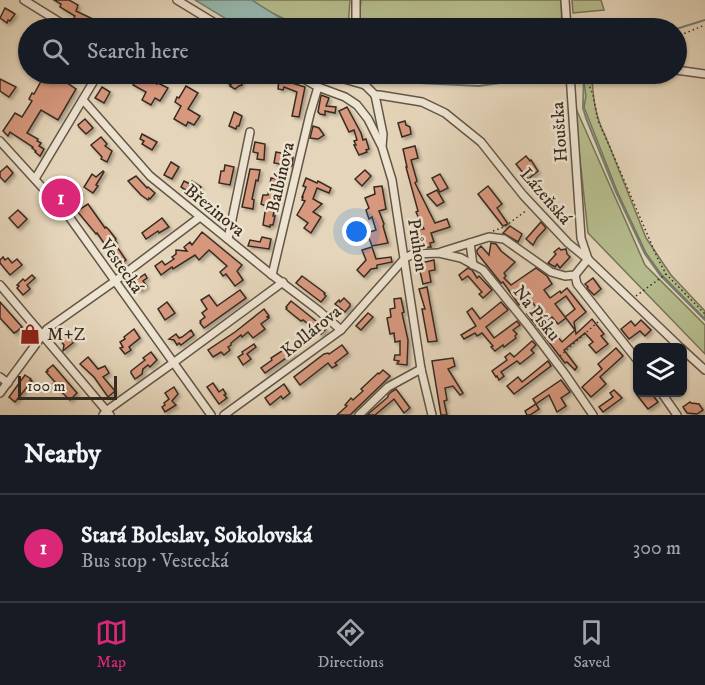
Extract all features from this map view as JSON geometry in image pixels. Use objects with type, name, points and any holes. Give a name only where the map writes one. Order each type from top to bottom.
[{"type":"street","points":[[24,0],[53,18]]},
{"type":"street","points":[[177,0],[207,18]]},
{"type":"street","points":[[356,0],[356,18]]},
{"type":"street","points":[[565,0],[566,18]]},
{"type":"street","points":[[687,72],[705,74]]},
{"type":"street","points":[[35,179],[92,84]]},
{"type":"street","points":[[313,84],[345,97],[357,105],[368,119],[382,147]]},
{"type":"street","points":[[362,84],[375,95]]},
{"type":"street","name":"Houštka","points":[[571,84],[581,238],[588,259]]},
{"type":"street","name":"Balbínova","points":[[272,274],[318,87]]},
{"type":"street","name":"Lázeňská","points":[[375,95],[422,102],[445,113],[481,142],[523,195],[567,243],[588,259],[677,343]]},
{"type":"street","name":"Průhon","points":[[375,95],[383,134],[382,147],[392,180],[422,369],[432,415]]},
{"type":"street","name":"Březinova","points":[[82,100],[150,176],[341,330]]},
{"type":"street","points":[[228,239],[250,132]]},
{"type":"street","name":"Vestecká","points":[[0,141],[3,150],[35,179],[70,218],[212,415]]},
{"type":"street","points":[[0,393],[47,329],[200,217]]},
{"type":"street","name":"Na Písku","points":[[439,253],[489,237],[504,240],[552,272],[565,276],[575,275]]},
{"type":"street","points":[[470,243],[473,265]]},
{"type":"street","name":"Na Písku","points":[[405,258],[413,254],[439,253],[461,258],[483,270],[555,360],[593,415]]},
{"type":"street","name":"Kollárova","points":[[224,415],[341,330],[405,258]]},
{"type":"street","points":[[588,259],[575,275],[577,284],[633,356]]},
{"type":"street","points":[[0,285],[106,414],[283,282]]},
{"type":"street","name":"Lázeňská","points":[[687,353],[705,370]]},
{"type":"street","points":[[359,415],[388,387],[422,369]]},
{"type":"street","points":[[0,377],[8,382]]},
{"type":"street","points":[[664,397],[677,415]]},
{"type":"path","points":[[687,32],[705,25]]},
{"type":"path","points":[[588,84],[598,121],[666,274],[705,314]]},
{"type":"path","points":[[489,237],[491,232],[504,227],[533,206]]},
{"type":"path","points":[[631,300],[666,274]]},
{"type":"path","points":[[555,360],[604,318]]},
{"type":"green space","points":[[250,0],[350,0],[349,18],[282,18]]},
{"type":"green space","points":[[361,0],[561,0],[562,18],[359,18]]},
{"type":"green space","points":[[572,0],[601,0],[604,10],[573,13]]},
{"type":"green space","points":[[584,84],[593,84],[599,121],[646,238],[671,275],[705,311],[705,319],[661,274],[646,253],[617,191],[584,107],[586,96]]},
{"type":"green space","points":[[574,104],[645,265],[705,325],[705,354],[588,233]]},
{"type":"water","points":[[195,0],[252,0],[280,18],[225,18]]},
{"type":"building","points":[[54,0],[69,0],[78,5],[76,11],[91,18],[74,18],[75,16],[60,7],[61,4]]},
{"type":"building","points":[[5,8],[15,14],[7,23],[0,18]]},
{"type":"building","points":[[0,79],[16,87],[9,97],[0,91]]},
{"type":"building","points":[[40,84],[68,84],[76,89],[58,120],[41,110],[27,133],[41,143],[39,146],[44,149],[40,156],[33,147],[10,132],[8,136],[3,131],[15,113],[22,117],[32,101],[29,99],[32,93],[34,94]]},
{"type":"building","points":[[160,84],[168,88],[160,101],[155,98],[151,105],[142,100],[146,92],[133,85]]},
{"type":"building","points":[[229,84],[242,85],[235,89]]},
{"type":"building","points":[[278,84],[295,84],[305,87],[299,117],[292,116],[297,92],[284,87],[283,90],[278,89]]},
{"type":"building","points":[[186,86],[198,93],[188,109],[200,116],[194,125],[188,122],[186,126],[174,119],[181,106],[175,102]]},
{"type":"building","points":[[102,87],[110,92],[104,103],[95,98]]},
{"type":"building","points":[[321,95],[329,98],[326,106],[336,107],[335,113],[325,111],[325,115],[318,112]]},
{"type":"building","points":[[347,107],[363,140],[366,139],[369,149],[359,155],[354,145],[356,145],[354,141],[357,140],[354,130],[349,132],[339,111]]},
{"type":"building","points":[[234,112],[242,116],[236,129],[229,126]]},
{"type":"building","points":[[85,119],[93,128],[86,134],[78,125]]},
{"type":"building","points":[[405,121],[410,127],[411,134],[402,137],[398,123]]},
{"type":"building","points":[[313,126],[319,128],[324,135],[318,139],[310,138]]},
{"type":"building","points":[[142,134],[157,142],[152,150],[142,144],[144,141],[140,139]]},
{"type":"building","points":[[101,137],[107,144],[105,146],[112,151],[107,162],[101,159],[102,157],[91,145]]},
{"type":"building","points":[[255,142],[265,144],[264,160],[257,159],[258,153],[253,152]]},
{"type":"building","points":[[415,146],[418,158],[411,160],[417,181],[415,183],[435,223],[447,219],[450,227],[431,233],[434,242],[430,243],[431,247],[412,247],[409,231],[424,229],[416,212],[418,211],[403,149]]},
{"type":"building","points":[[276,152],[286,154],[285,157],[293,157],[292,166],[274,163]]},
{"type":"building","points":[[526,156],[538,171],[528,179],[516,164]]},
{"type":"building","points":[[171,162],[179,167],[172,179],[164,175]]},
{"type":"building","points":[[225,165],[234,167],[230,185],[219,183],[221,171],[224,171]]},
{"type":"building","points":[[7,166],[13,173],[5,182],[0,177],[0,172]]},
{"type":"building","points":[[250,169],[260,170],[252,199],[254,200],[253,209],[242,207]]},
{"type":"building","points":[[365,170],[371,176],[362,186],[355,179]]},
{"type":"building","points":[[103,171],[93,193],[84,187],[92,174],[96,177]]},
{"type":"building","points":[[440,174],[448,188],[440,192],[432,178]]},
{"type":"building","points":[[136,176],[155,193],[150,199],[141,195],[128,181]]},
{"type":"building","points":[[271,178],[277,179],[276,183],[280,183],[273,225],[270,227],[263,225],[266,206],[261,204],[263,195],[268,195]]},
{"type":"building","points":[[306,178],[331,188],[329,193],[317,188],[313,199],[322,204],[313,212],[321,217],[311,233],[304,228],[308,223],[297,215],[305,201],[302,197],[306,187],[303,186]]},
{"type":"building","points":[[184,181],[190,184],[192,181],[201,187],[195,196],[181,187]]},
{"type":"building","points":[[73,184],[81,193],[70,203],[64,193]]},
{"type":"building","points":[[382,186],[386,209],[379,211],[388,243],[372,246],[367,233],[376,230],[372,217],[369,219],[366,210],[369,208],[365,198],[375,194],[374,187]]},
{"type":"building","points":[[488,186],[502,204],[497,208],[508,224],[503,226],[478,194]]},
{"type":"building","points":[[437,190],[444,202],[437,206],[427,195]]},
{"type":"building","points":[[88,204],[116,239],[115,244],[126,260],[119,265],[97,233],[77,211]]},
{"type":"building","points":[[18,210],[27,219],[18,228],[9,218]]},
{"type":"building","points":[[162,218],[169,227],[146,239],[142,233]]},
{"type":"building","points":[[541,222],[546,228],[533,245],[526,239]]},
{"type":"building","points":[[510,226],[522,234],[518,242],[503,233]]},
{"type":"building","points":[[202,232],[242,265],[237,271],[243,280],[235,286],[226,274],[223,276],[220,272],[227,266],[209,250],[199,260],[195,255],[161,275],[155,266],[162,261],[165,265],[174,259],[172,257],[176,254],[176,250],[187,251],[184,247],[190,242],[192,245]]},
{"type":"building","points":[[262,237],[271,239],[269,249],[248,246],[250,240],[260,242]]},
{"type":"building","points":[[491,243],[496,244],[515,262],[504,273],[506,276],[504,278],[511,285],[536,268],[547,276],[552,284],[544,290],[550,298],[567,288],[586,312],[574,322],[576,334],[592,319],[604,334],[601,336],[608,344],[596,353],[589,345],[593,342],[585,333],[564,350],[577,367],[575,370],[567,362],[565,363],[527,314],[536,307],[529,298],[519,305],[503,282],[501,283],[477,253],[477,250],[481,246],[489,255]],"holes":[[[566,296],[575,309],[565,317],[555,304]],[[552,317],[558,324],[566,318],[575,330],[562,342],[543,324]]]},
{"type":"building","points":[[372,247],[376,259],[391,257],[392,262],[377,265],[377,268],[371,269],[364,277],[357,270],[366,260],[362,250]]},
{"type":"building","points":[[559,248],[566,249],[570,257],[560,268],[557,264],[555,267],[548,263]]},
{"type":"building","points":[[3,257],[5,260],[8,258],[12,263],[17,259],[22,265],[10,275],[0,263]]},
{"type":"building","points":[[434,260],[435,270],[429,271],[431,282],[423,284],[419,267],[421,263]]},
{"type":"building","points":[[468,268],[492,290],[483,298],[479,294],[482,292],[468,276],[462,280],[459,275]]},
{"type":"building","points":[[145,274],[147,278],[143,281],[147,286],[140,291],[137,290],[132,283]]},
{"type":"building","points":[[32,275],[35,278],[27,285],[30,289],[23,295],[17,285]]},
{"type":"building","points":[[302,276],[325,293],[326,296],[321,302],[296,283]]},
{"type":"building","points":[[593,278],[601,289],[594,295],[585,284]]},
{"type":"building","points":[[427,287],[437,341],[428,342],[422,309],[425,309],[419,289]]},
{"type":"building","points":[[240,290],[246,298],[204,328],[200,321],[205,317],[202,313],[207,309],[201,300],[209,295],[217,306]]},
{"type":"building","points":[[344,298],[350,304],[345,312],[335,304]]},
{"type":"building","points":[[401,298],[408,340],[407,365],[397,364],[399,361],[394,360],[395,355],[400,355],[400,341],[395,342],[394,333],[390,334],[387,318],[391,317],[390,309],[395,308],[394,299]]},
{"type":"building","points":[[291,301],[326,329],[321,334],[286,309]]},
{"type":"building","points":[[0,302],[22,327],[14,333],[0,318]]},
{"type":"building","points":[[167,302],[175,313],[165,320],[158,309]]},
{"type":"building","points":[[501,302],[508,310],[486,327],[494,338],[517,321],[520,325],[513,330],[517,334],[516,338],[495,351],[482,333],[477,336],[475,333],[464,339],[461,335],[476,326],[467,312],[472,308],[480,319]]},
{"type":"building","points":[[264,309],[269,316],[261,324],[265,329],[253,338],[248,332],[242,337],[241,335],[231,343],[228,347],[230,350],[224,355],[221,352],[213,357],[208,350]]},
{"type":"building","points":[[368,313],[373,317],[361,330],[356,326]]},
{"type":"building","points":[[641,320],[651,330],[645,336],[640,331],[629,339],[621,329],[631,321],[635,326]]},
{"type":"building","points":[[134,329],[140,338],[129,347],[131,350],[125,354],[120,348],[123,347],[120,342]]},
{"type":"building","points":[[191,330],[194,335],[181,345],[169,339],[176,334],[179,338],[182,337]]},
{"type":"building","points":[[67,334],[74,342],[63,351],[64,345],[57,336],[64,337]]},
{"type":"building","points":[[532,341],[536,345],[531,350],[534,353],[520,364],[517,361],[501,372],[504,376],[499,380],[492,371],[507,360],[505,357],[510,353],[514,357]]},
{"type":"building","points":[[254,344],[256,347],[247,354],[251,359],[243,365],[238,357]]},
{"type":"building","points":[[342,345],[348,353],[335,363],[337,365],[332,368],[328,363],[300,385],[294,377],[324,354],[329,354]]},
{"type":"building","points":[[288,347],[293,353],[265,373],[261,368]]},
{"type":"building","points":[[616,348],[623,356],[600,377],[606,384],[591,397],[582,387],[602,369],[598,364]]},
{"type":"building","points":[[151,352],[157,360],[150,367],[148,365],[143,369],[142,374],[135,379],[131,371]]},
{"type":"building","points":[[88,357],[98,369],[105,366],[109,373],[103,377],[115,391],[108,397],[94,377],[80,364]]},
{"type":"building","points":[[453,358],[455,366],[448,369],[463,393],[460,395],[453,386],[445,388],[447,400],[444,401],[447,415],[441,415],[432,361]]},
{"type":"building","points":[[548,361],[551,366],[514,394],[507,386],[518,377],[522,382]]},
{"type":"building","points":[[53,365],[77,393],[70,400],[53,384],[55,382],[46,372]]},
{"type":"building","points":[[383,370],[390,376],[381,385],[350,415],[337,415],[347,406],[345,405],[351,398],[353,400],[363,391],[361,389]]},
{"type":"building","points":[[25,375],[32,381],[15,402],[9,397]]},
{"type":"building","points":[[561,380],[570,392],[561,398],[566,406],[557,412],[549,395],[536,404],[533,399]]},
{"type":"building","points":[[213,383],[219,392],[223,389],[226,394],[224,395],[227,398],[219,404],[207,387]]},
{"type":"building","points":[[284,384],[290,393],[283,399],[281,396],[270,405],[265,398]]},
{"type":"building","points":[[174,387],[178,394],[172,401],[176,405],[165,412],[162,407],[169,399],[165,393]]},
{"type":"building","points":[[396,389],[410,408],[404,413],[394,399],[375,415],[367,415],[391,392]]},
{"type":"building","points":[[614,390],[622,398],[603,412],[599,407],[613,397],[610,393]]},
{"type":"building","points":[[639,397],[654,397],[658,402],[648,409]]},
{"type":"building","points":[[690,402],[699,404],[703,410],[697,414],[687,413],[683,407]]},
{"type":"building","points":[[536,404],[539,409],[527,415],[525,411]]},
{"type":"waterway","points":[[687,26],[705,20]]},
{"type":"waterway","points":[[439,84],[479,86],[493,84]]},
{"type":"waterway","points":[[584,84],[583,108],[586,118],[616,192],[645,254],[660,275],[705,320]]},
{"type":"place","name":"Stará Boleslav, Sokolovská","points":[[61,198]]},
{"type":"place","name":"M+Z","points":[[30,334]]}]
